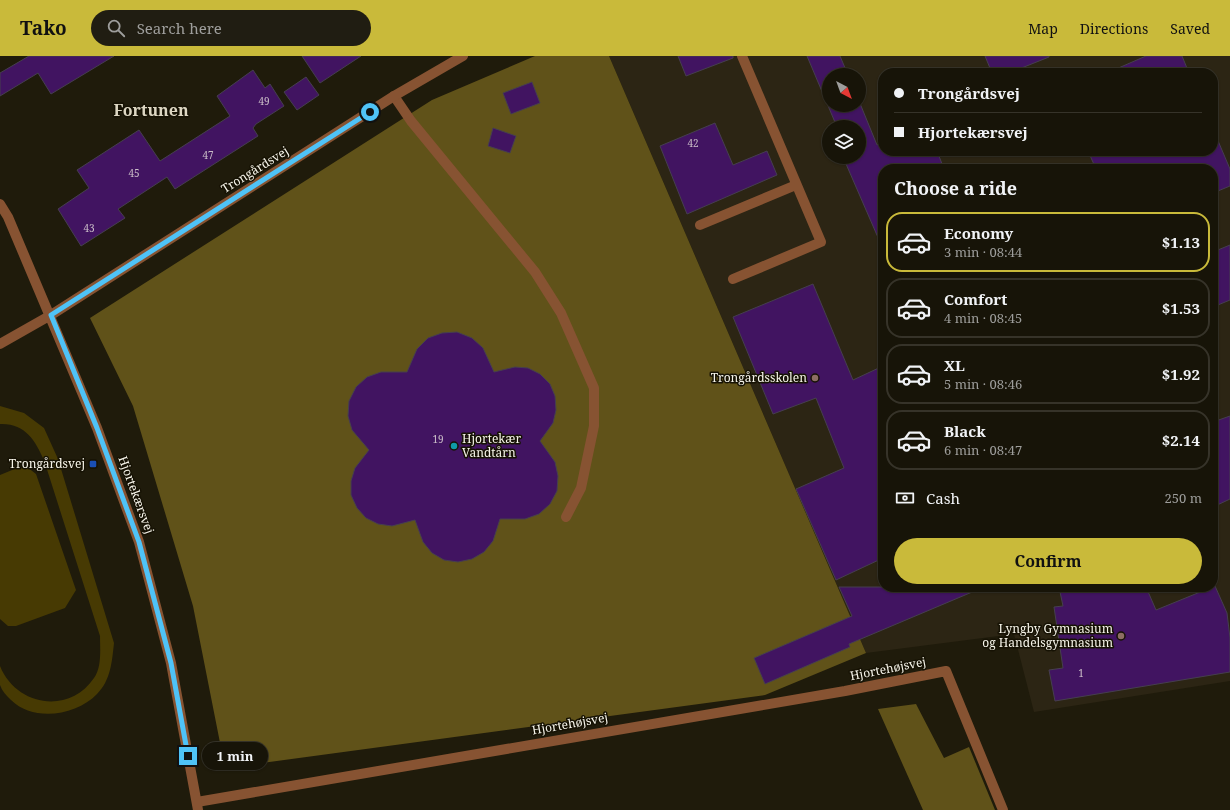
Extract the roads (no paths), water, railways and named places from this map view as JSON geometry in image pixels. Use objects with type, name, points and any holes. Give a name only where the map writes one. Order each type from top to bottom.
[{"type":"street","name":"Trongårdsvej","points":[[0,344],[51,315],[394,96],[463,56]]},
{"type":"street","points":[[733,280],[821,242],[742,56]]},
{"type":"street","points":[[394,96],[411,121],[535,272],[561,314],[594,388],[594,426],[582,488],[566,517]]},
{"type":"street","points":[[700,225],[796,184]]},
{"type":"street","name":"Hjortekærsvej","points":[[0,204],[8,217],[51,315],[97,428],[139,542],[171,663],[198,806]]},
{"type":"street","name":"Hjortehøjsvej","points":[[198,806],[838,692],[946,671],[1003,810]]},
{"type":"place","name":"Trongårdsskolen","points":[[815,378]]},
{"type":"place","name":"Hjortekær Vandtårn","points":[[454,446]]},
{"type":"place","name":"Trongårdsvej","points":[[93,464]]},
{"type":"place","name":"Lyngby Gymnasium og Handelsgymnasium","points":[[1121,636]]},
{"type":"district","name":"Fortunen","points":[[151,110]]}]
